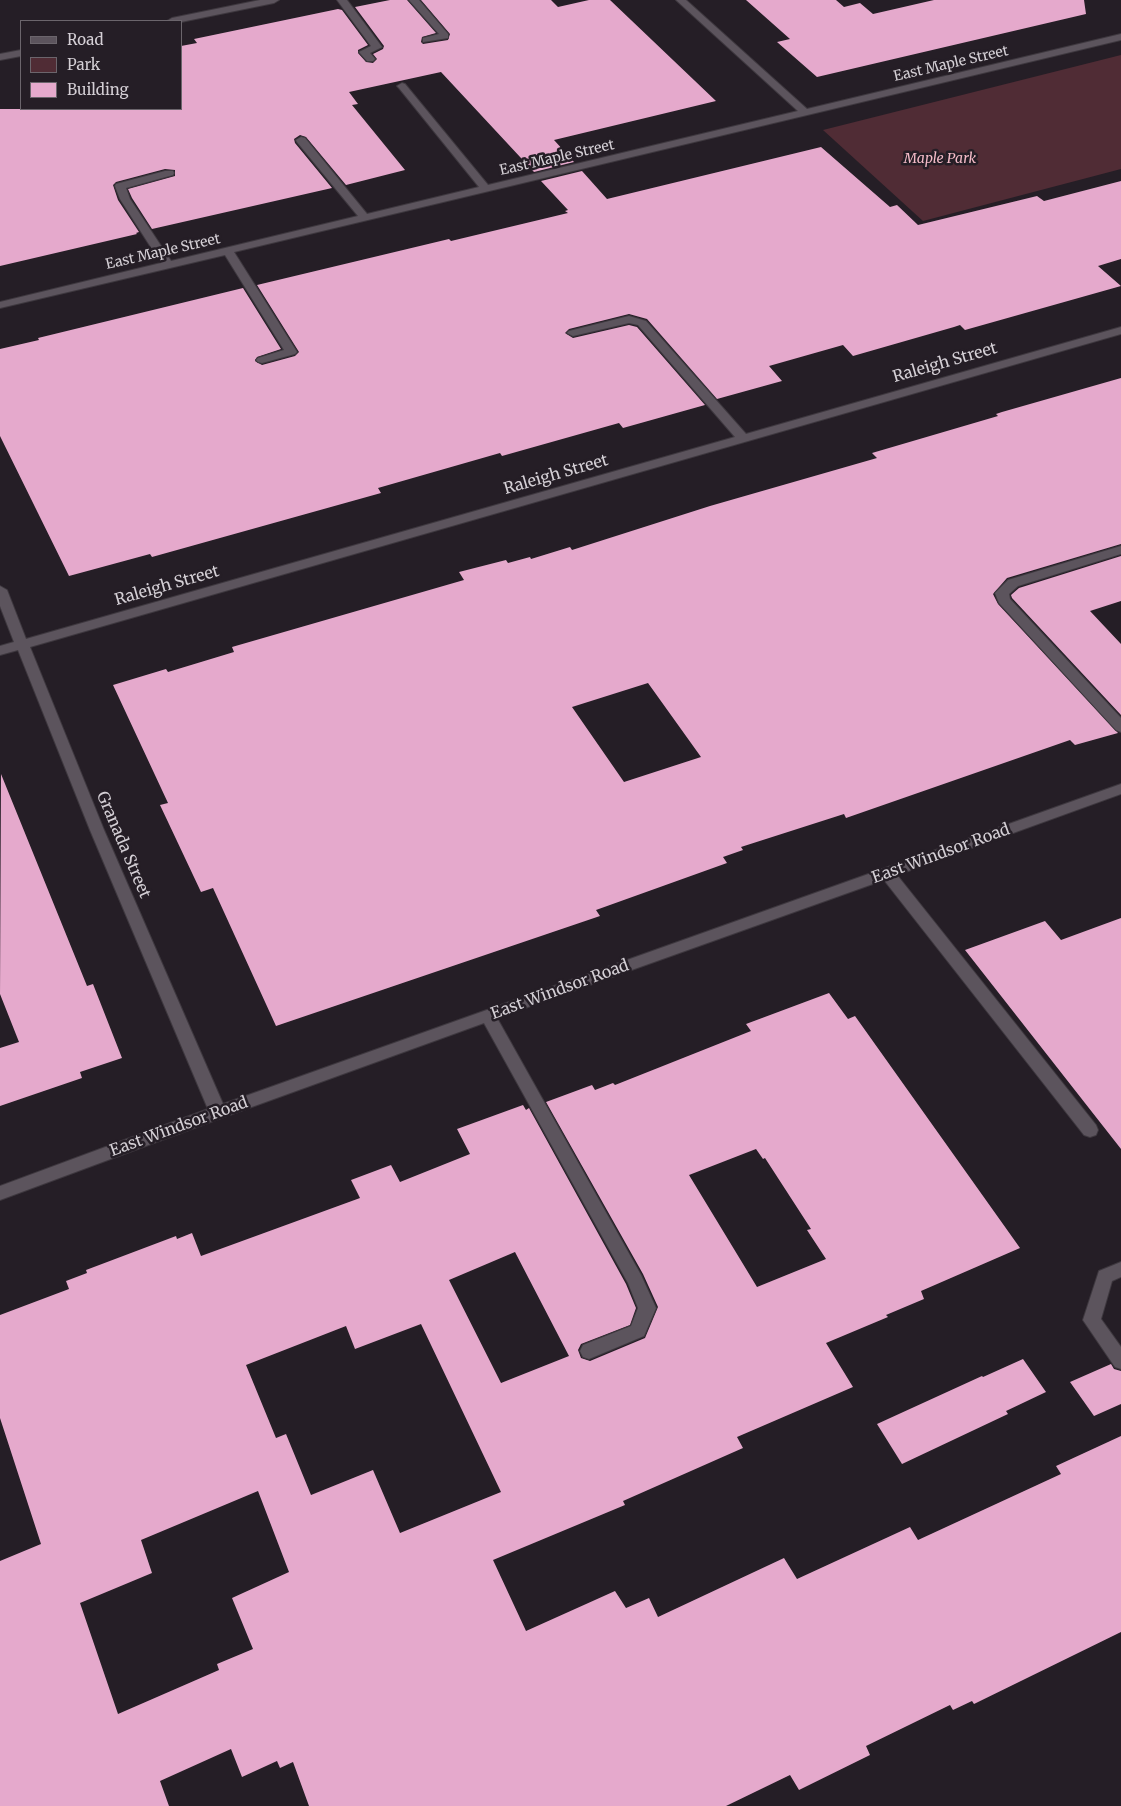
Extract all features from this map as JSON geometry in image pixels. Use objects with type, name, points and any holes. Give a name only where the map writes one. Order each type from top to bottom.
[{"type":"street","points":[[177,20],[274,0]]},
{"type":"street","points":[[342,0],[377,47],[364,52],[370,59]]},
{"type":"street","points":[[414,0],[444,36],[426,40]]},
{"type":"street","points":[[681,0],[806,112]]},
{"type":"street","name":"East Maple Street","points":[[0,305],[1121,37]]},
{"type":"street","points":[[0,57],[20,53]]},
{"type":"street","points":[[402,86],[486,189]]},
{"type":"street","points":[[301,140],[365,218]]},
{"type":"street","points":[[168,173],[120,186],[125,199],[168,265]]},
{"type":"street","points":[[228,251],[291,352],[262,360]]},
{"type":"street","points":[[573,333],[629,319],[642,323],[743,438]]},
{"type":"street","name":"Raleigh Street","points":[[0,651],[1121,330]]},
{"type":"street","points":[[1121,550],[1013,583],[1002,593],[1004,600],[1121,727]]},
{"type":"street","name":"Granada Street","points":[[0,590],[97,830],[218,1112]]},
{"type":"street","name":"East Windsor Road","points":[[0,1192],[218,1112],[1121,790]]},
{"type":"street","points":[[887,873],[1090,1130]]},
{"type":"street","points":[[488,1016],[635,1280],[647,1308],[638,1331],[589,1352]]},
{"type":"street","points":[[1121,1269],[1105,1276],[1092,1320],[1121,1361]]},
{"type":"green space","name":"Maple Park","points":[[1121,55],[1121,169],[923,221],[823,130]]},
{"type":"building","points":[[390,0],[407,0],[436,33],[422,37],[421,42],[423,44],[448,40],[450,34],[421,0],[551,0],[558,7],[589,0],[610,0],[716,101],[554,140],[574,162],[534,172],[441,72],[349,92],[358,104],[352,105],[405,170],[346,185],[306,137],[300,135],[294,139],[295,143],[332,188],[152,229],[128,189],[175,176],[175,170],[165,169],[116,182],[113,185],[118,200],[139,232],[137,234],[0,266],[0,109],[182,110],[182,46],[197,43],[194,39],[338,9],[342,10],[368,45],[358,50],[358,53],[366,62],[373,63],[377,59],[373,54],[383,49],[384,46],[355,7]]},
{"type":"building","points":[[746,0],[836,0],[844,7],[860,3],[873,14],[934,0],[1084,0],[1086,14],[817,77],[777,42],[790,39]]},
{"type":"building","points":[[821,147],[890,207],[897,205],[918,225],[1037,196],[1044,201],[1121,181],[1121,259],[1098,266],[1121,286],[965,330],[960,325],[853,356],[843,345],[769,366],[782,381],[717,399],[647,319],[629,314],[569,329],[565,333],[573,338],[629,325],[637,327],[705,405],[623,428],[619,423],[502,456],[500,453],[378,488],[381,493],[152,557],[150,554],[69,576],[0,436],[0,349],[243,288],[281,349],[257,357],[255,361],[262,365],[295,356],[299,352],[257,285],[449,239],[451,241],[568,213],[565,211],[568,210],[541,181],[582,171],[607,199]]},
{"type":"building","points":[[1121,378],[1121,544],[1007,578],[993,594],[998,604],[1118,733],[1075,745],[1070,740],[846,818],[844,814],[741,847],[743,850],[723,857],[727,863],[596,910],[600,916],[276,1026],[213,888],[201,892],[160,805],[168,803],[113,685],[166,669],[168,672],[234,652],[232,647],[464,580],[459,572],[506,560],[508,563],[530,557],[531,559],[570,547],[572,550],[710,506],[877,458],[872,453],[998,416],[996,414]],"holes":[[[648,683],[701,757],[624,782],[572,707]]]},
{"type":"building","points":[[1121,556],[1121,601],[1090,611],[1121,644],[1121,715],[1011,595],[1019,588]]},
{"type":"building","points":[[1,774],[87,986],[93,984],[122,1058],[80,1072],[82,1078],[0,1106],[0,1048],[19,1042],[0,994]]},
{"type":"building","points":[[1121,918],[1121,1149],[965,950],[1045,921],[1061,940]]},
{"type":"building","points":[[829,993],[848,1019],[855,1016],[1020,1248],[921,1291],[924,1299],[886,1315],[888,1317],[826,1343],[853,1387],[737,1437],[743,1448],[623,1501],[625,1505],[493,1560],[526,1631],[615,1591],[626,1608],[649,1598],[658,1617],[784,1558],[797,1579],[910,1527],[918,1540],[1061,1474],[1056,1466],[1121,1436],[1121,1632],[974,1704],[972,1701],[953,1710],[950,1705],[866,1746],[870,1755],[799,1790],[790,1775],[726,1806],[309,1806],[293,1762],[280,1768],[277,1761],[242,1777],[231,1749],[160,1781],[169,1806],[0,1806],[0,1561],[41,1544],[0,1418],[0,1315],[69,1289],[66,1281],[87,1273],[86,1270],[176,1236],[177,1239],[192,1233],[201,1256],[360,1198],[351,1180],[391,1165],[400,1182],[470,1154],[457,1129],[523,1105],[526,1110],[529,1108],[626,1284],[636,1308],[630,1325],[581,1344],[578,1350],[581,1358],[590,1361],[645,1338],[658,1307],[643,1274],[546,1102],[592,1085],[595,1090],[613,1083],[615,1085],[751,1031],[746,1024]],"holes":[[[756,1149],[763,1159],[765,1158],[811,1229],[807,1230],[826,1259],[757,1287],[689,1175]],[[515,1252],[569,1356],[501,1383],[449,1280]],[[421,1324],[501,1492],[400,1533],[373,1470],[311,1495],[286,1434],[276,1438],[246,1365],[346,1326],[355,1349]],[[258,1491],[289,1572],[232,1598],[253,1649],[217,1664],[219,1670],[118,1714],[80,1603],[152,1573],[141,1540]]]},
{"type":"building","points":[[1023,1359],[1046,1392],[1006,1411],[1008,1414],[902,1464],[877,1424]]},
{"type":"building","points":[[1111,1364],[1114,1369],[1121,1371],[1121,1404],[1094,1416],[1070,1382]]}]
